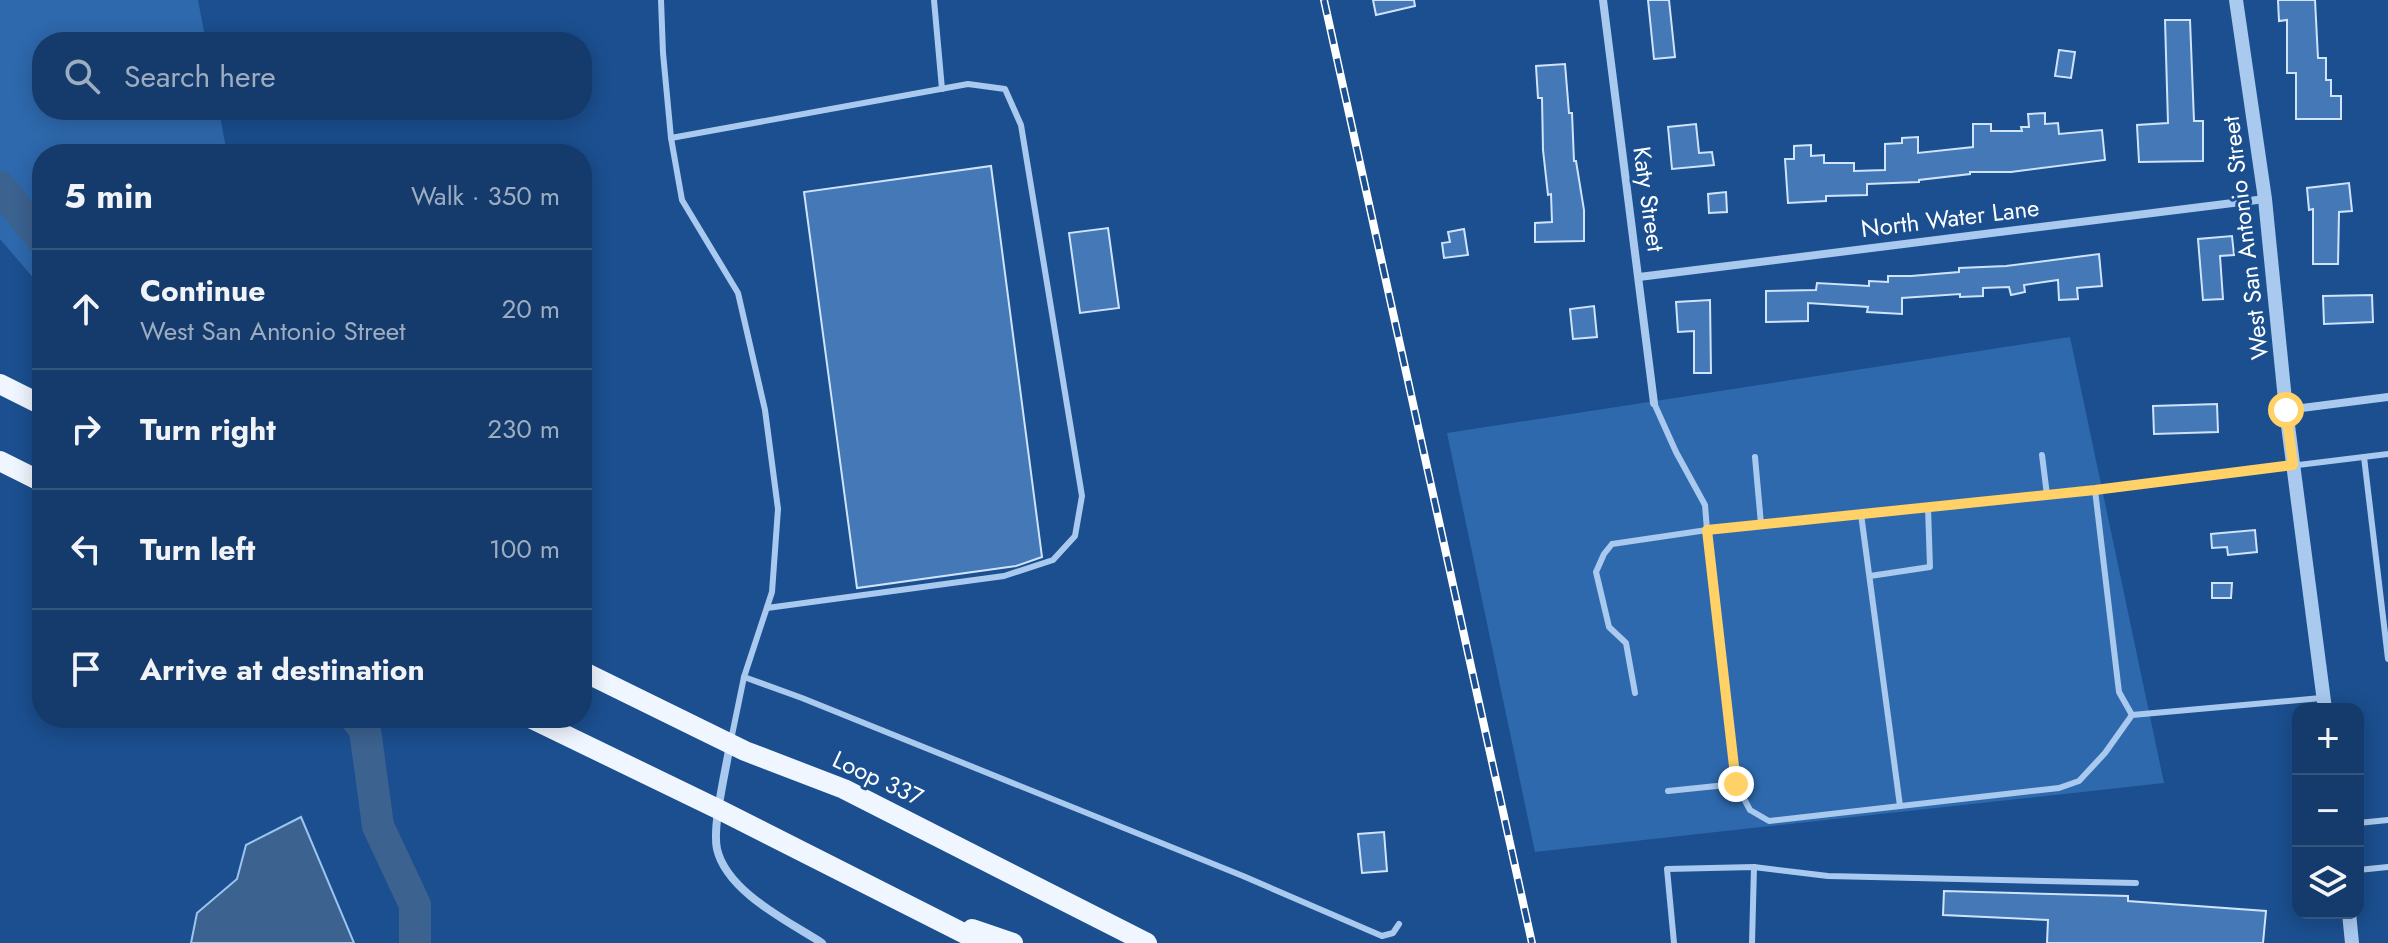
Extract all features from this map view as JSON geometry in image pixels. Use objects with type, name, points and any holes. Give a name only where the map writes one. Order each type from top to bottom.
[{"type":"main road","points":[[5,387],[32,400]]},
{"type":"main road","points":[[0,461],[32,477]]},
{"type":"main road","name":"Loop 337","points":[[592,676],[730,744],[844,789],[1147,943]]},
{"type":"main road","points":[[551,728],[983,943]]},
{"type":"main road","points":[[955,844],[1032,897],[1118,943]]},
{"type":"main road","points":[[919,910],[1013,943]]},
{"type":"street","name":"Katy Street","points":[[1603,0],[1654,403]]},
{"type":"street","name":"West San Antonio Street","points":[[2236,0],[2265,199],[2286,410],[2324,703]]},
{"type":"street","name":"North Water Lane","points":[[1639,277],[2265,199]]},
{"type":"street","points":[[2286,410],[2388,397]]},
{"type":"street","points":[[730,744],[717,849],[730,877],[758,902],[822,943]]},
{"type":"street","points":[[2350,919],[2352,943]]},
{"type":"lane","points":[[661,0],[671,138],[682,200],[738,293],[765,410],[778,509],[772,592],[744,677],[730,744]]},
{"type":"lane","points":[[934,0],[942,89]]},
{"type":"lane","points":[[671,138],[968,84],[1005,89],[1021,125],[1082,496],[1075,536],[1053,560],[1004,576],[767,608]]},
{"type":"lane","points":[[1654,403],[1705,505],[1736,784],[1750,810],[1769,821],[2059,788],[2079,781],[2105,753],[2132,715]]},
{"type":"lane","points":[[1635,693],[1626,643],[1609,627],[1596,572],[1612,544],[1707,530],[2095,490],[2388,454]]},
{"type":"lane","points":[[2042,455],[2047,495]]},
{"type":"lane","points":[[1755,457],[1761,524]]},
{"type":"lane","points":[[2364,457],[2388,659]]},
{"type":"lane","points":[[2095,490],[2119,692],[2132,715]]},
{"type":"lane","points":[[1870,576],[1930,567],[1928,507]]},
{"type":"lane","points":[[1861,514],[1900,806]]},
{"type":"lane","points":[[744,677],[817,703],[1199,858],[1382,936],[1393,933],[1399,924]]},
{"type":"lane","points":[[2132,715],[2292,705]]},
{"type":"lane","points":[[1668,791],[1736,784]]},
{"type":"lane","points":[[2364,822],[2388,820]]},
{"type":"lane","points":[[1752,943],[1754,867]]},
{"type":"lane","points":[[1674,943],[1667,869],[1754,867],[1828,876],[2136,883]]},
{"type":"lane","points":[[2364,869],[2388,867]]},
{"type":"shaded area","points":[[0,0],[198,0],[204,32],[32,32],[32,120],[221,120],[225,144],[32,144],[32,276],[0,239]]},
{"type":"shaded area","points":[[2070,337],[2164,783],[1535,852],[1447,433]]},
{"type":"shaded area","points":[[301,817],[354,943],[191,943],[197,913],[237,879],[246,845]]},
{"type":"building","points":[[1373,0],[1414,0],[1415,6],[1376,15]]},
{"type":"building","points":[[1648,0],[1669,0],[1675,57],[1654,59]]},
{"type":"building","points":[[2278,0],[2315,0],[2318,58],[2326,58],[2326,80],[2331,80],[2331,96],[2341,96],[2341,119],[2296,119],[2296,73],[2287,73],[2287,20],[2279,21]]},
{"type":"building","points":[[2165,20],[2190,20],[2194,121],[2203,121],[2203,161],[2139,162],[2137,125],[2168,123]]},
{"type":"building","points":[[2059,50],[2075,52],[2071,78],[2055,76]]},
{"type":"building","points":[[1565,64],[1569,113],[1572,113],[1574,161],[1584,210],[1584,241],[1535,242],[1535,223],[1552,222],[1551,194],[1548,195],[1543,150],[1542,98],[1538,98],[1536,66]]},
{"type":"building","points":[[2045,113],[2045,124],[2058,123],[2059,134],[2102,130],[2105,160],[2011,172],[1970,172],[1919,182],[1867,184],[1867,195],[1826,196],[1826,201],[1788,203],[1785,159],[1794,159],[1794,146],[1811,145],[1811,156],[1824,155],[1824,163],[1854,163],[1854,171],[1885,170],[1885,144],[1902,143],[1902,138],[1918,137],[1918,153],[1973,147],[1973,124],[1991,124],[1991,131],[2022,131],[2021,127],[2029,127],[2028,114]]},
{"type":"building","points":[[1696,124],[1699,153],[1712,152],[1714,165],[1672,169],[1668,127]]},
{"type":"building","points":[[991,166],[1042,557],[1016,566],[857,588],[804,192]]},
{"type":"building","points":[[2349,183],[2352,211],[2339,212],[2338,264],[2313,264],[2313,209],[2309,210],[2307,188]]},
{"type":"building","points":[[1726,192],[1727,212],[1709,213],[1708,194]]},
{"type":"building","points":[[1108,228],[1119,308],[1080,313],[1069,233]]},
{"type":"building","points":[[1464,229],[1468,255],[1444,258],[1442,243],[1450,242],[1448,232]]},
{"type":"building","points":[[2232,236],[2234,255],[2220,256],[2223,299],[2203,300],[2198,239]]},
{"type":"building","points":[[2099,254],[2102,286],[2077,288],[2078,299],[2059,300],[2058,280],[2024,285],[2025,292],[2011,295],[2009,287],[1983,288],[1983,296],[1960,297],[1960,294],[1902,298],[1902,314],[1867,312],[1868,307],[1808,303],[1808,321],[1766,322],[1766,291],[1816,290],[1817,283],[1869,286],[1869,281],[1888,282],[1888,276],[1959,272],[1959,268],[2006,266]]},
{"type":"building","points":[[2372,295],[2373,322],[2324,324],[2323,296]]},
{"type":"building","points":[[1710,300],[1711,373],[1694,373],[1694,331],[1678,332],[1676,302]]},
{"type":"building","points":[[1594,306],[1597,337],[1573,339],[1570,309]]},
{"type":"building","points":[[2217,404],[2218,432],[2154,434],[2153,406]]},
{"type":"building","points":[[2255,530],[2257,552],[2228,555],[2227,547],[2212,548],[2211,534]]},
{"type":"building","points":[[2212,583],[2232,583],[2231,598],[2212,598]]},
{"type":"building","points":[[1384,832],[1387,871],[1362,873],[1358,834]]},
{"type":"building","points":[[1944,891],[2128,896],[2128,901],[2266,911],[2263,943],[2047,943],[2048,920],[1943,915]]},
{"type":"waterway","points":[[0,187],[32,227]]},
{"type":"waterway","points":[[364,728],[378,826],[415,905],[415,943]]},
{"type":"railway","points":[[1324,0],[1532,943]]},
{"type":"route","points":[[1736,784],[1707,530],[2095,490],[2293,465],[2286,410]]}]
